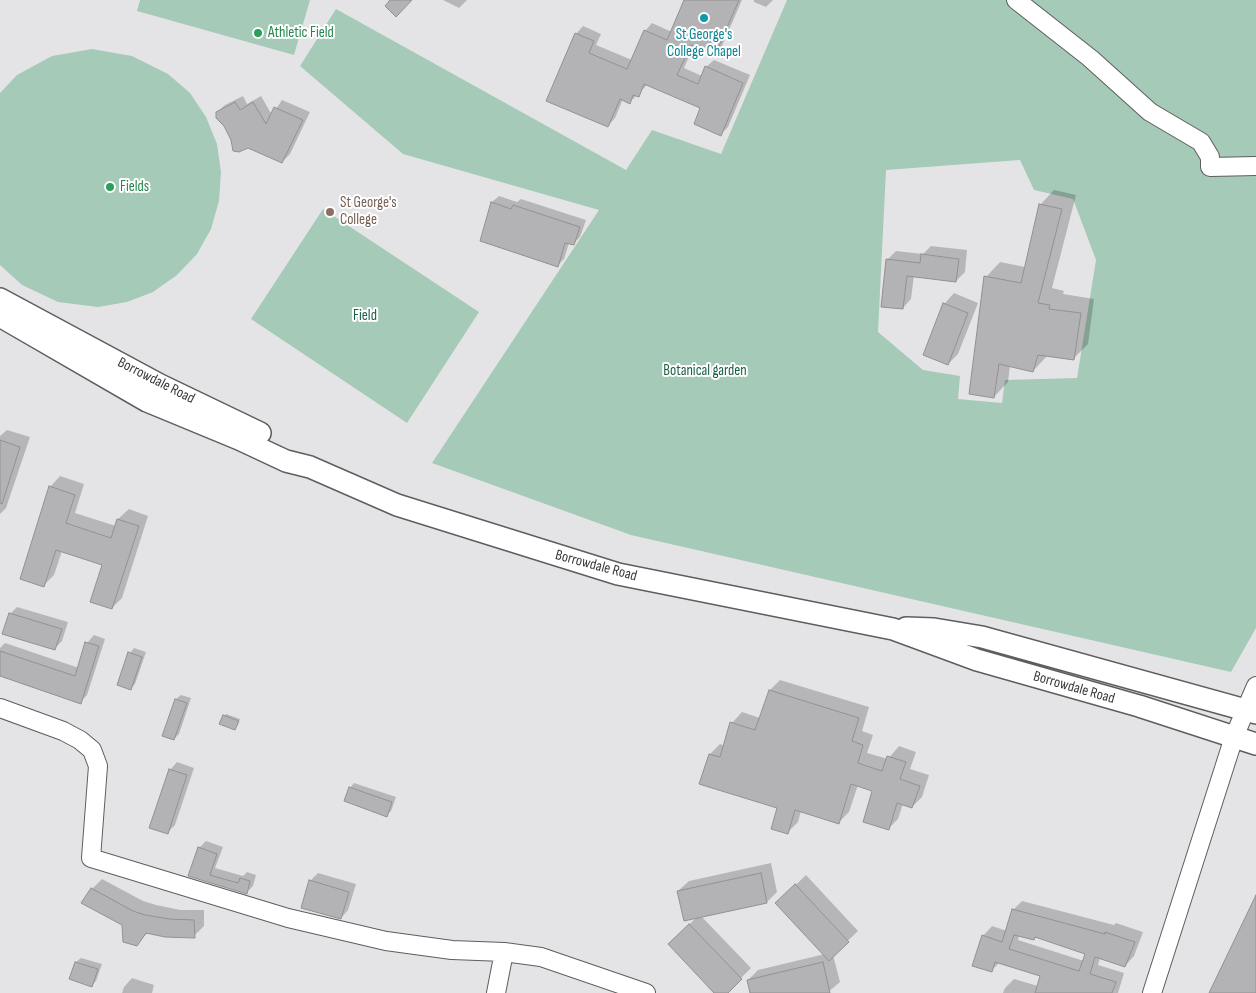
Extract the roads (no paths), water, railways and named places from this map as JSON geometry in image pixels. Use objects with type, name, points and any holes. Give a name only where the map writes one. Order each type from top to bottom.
[{"type":"main road","name":"Borrowdale Road","points":[[0,299],[160,385],[257,432],[310,467]]},
{"type":"main road","name":"Borrowdale Road","points":[[0,316],[147,401],[239,439],[286,461],[310,467],[397,505],[618,574],[893,629],[977,660],[1139,706],[1256,744]]},
{"type":"main road","name":"Borrowdale Road","points":[[893,629],[922,628],[982,637],[1250,711]]},
{"type":"street","points":[[1016,0],[1090,58],[1150,112],[1201,142],[1210,157],[1210,166],[1256,166]]},
{"type":"street","points":[[1152,993],[1234,736],[1250,711],[1256,686]]},
{"type":"street","points":[[0,708],[63,731],[80,740],[92,750],[98,766],[91,858],[288,918],[386,940],[452,950],[504,952],[542,957],[646,993]]},
{"type":"street","points":[[496,993],[504,952]]},
{"type":"place","name":"St George's College Chapel","points":[[704,18]]},
{"type":"place","name":"Athletic Field","points":[[258,33]]},
{"type":"place","name":"Fields","points":[[110,187]]},
{"type":"place","name":"St George's College","points":[[330,212]]},
{"type":"park label","name":"Field","points":[[365,316]]},
{"type":"park label","name":"Botanical garden","points":[[705,371]]}]
